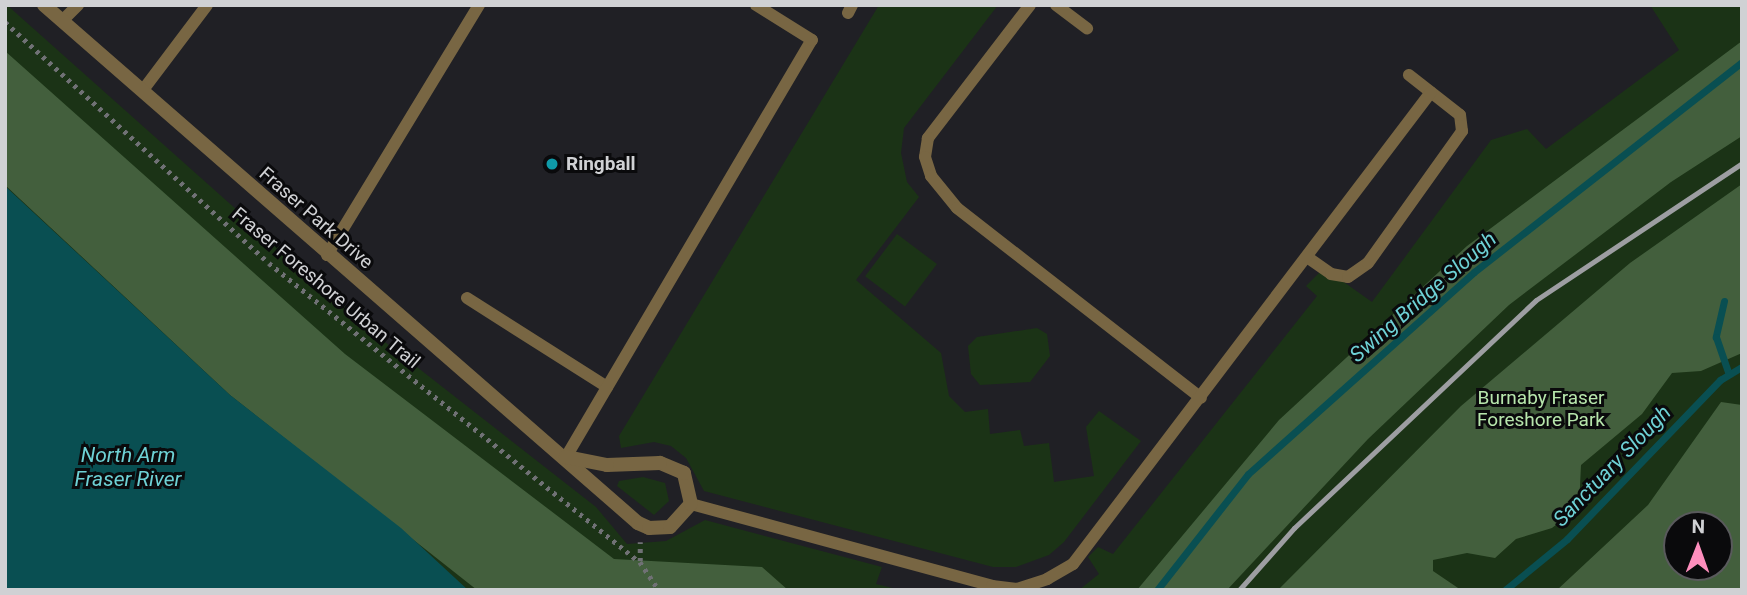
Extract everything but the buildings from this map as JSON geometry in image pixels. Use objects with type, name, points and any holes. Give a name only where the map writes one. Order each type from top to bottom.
[{"type":"street","name":"Fraser Park Drive","points":[[44,5],[327,255],[649,528],[670,527],[691,503],[684,473],[660,463],[607,465],[566,457]]},
{"type":"lane","points":[[62,21],[78,5]]},
{"type":"lane","points":[[143,90],[207,5]]},
{"type":"lane","points":[[327,255],[479,5]]},
{"type":"lane","points":[[566,457],[812,40],[756,5]]},
{"type":"lane","points":[[1030,5],[928,138],[925,157],[932,176],[957,208],[1201,398]]},
{"type":"lane","points":[[1056,5],[1087,28]]},
{"type":"lane","points":[[1307,257],[1331,274],[1348,277],[1368,262],[1461,131],[1460,115],[1409,75]]},
{"type":"lane","points":[[691,503],[1017,589],[1073,564],[1431,92]]},
{"type":"lane","points":[[467,298],[607,387]]},
{"type":"path","name":"Fraser Foreshore Urban Trail","points":[[5,22],[269,263],[640,562],[659,590]]},
{"type":"green space","points":[[7,5],[385,342],[596,507],[627,544],[666,541],[705,520],[882,567],[876,584],[901,590],[375,590],[5,259]]},
{"type":"green space","points":[[879,5],[998,5],[904,128],[901,153],[907,182],[919,197],[856,280],[941,353],[949,396],[965,412],[988,409],[990,434],[1020,430],[1024,446],[1049,443],[1054,482],[1094,476],[1086,427],[1099,411],[1141,441],[1064,542],[1049,555],[1016,567],[993,567],[704,491],[686,458],[671,446],[654,442],[621,448],[619,436]]},
{"type":"green space","name":"Burnaby Fraser Foreshore Park","points":[[1650,5],[1742,5],[1742,590],[1079,590],[1099,574],[1088,557],[1098,547],[1113,554],[1317,296],[1306,286],[1324,268],[1372,302],[1491,140],[1527,129],[1546,149],[1679,50]]},
{"type":"green space","points":[[1742,41],[1742,136],[1671,182],[1509,305],[1368,439],[1227,590],[1137,590],[1279,420],[1467,246]]},
{"type":"green space","points":[[5,51],[345,354],[614,559],[762,567],[788,590],[477,590],[230,395],[5,185]]},
{"type":"green space","points":[[1742,184],[1742,353],[1701,371],[1672,373],[1642,414],[1581,465],[1579,507],[1552,528],[1516,539],[1495,558],[1467,553],[1433,560],[1433,571],[1461,590],[1278,590],[1461,406],[1630,263]]},
{"type":"green space","points":[[897,234],[937,264],[905,306],[865,276]]},
{"type":"green space","points":[[1037,328],[1047,334],[1050,356],[1030,382],[980,385],[971,374],[968,346],[977,337]]},
{"type":"green space","points":[[1721,402],[1742,405],[1742,590],[1557,590],[1648,505]]},
{"type":"green space","points":[[643,477],[665,483],[669,501],[654,515],[617,486],[619,481]]},
{"type":"water","name":"North Arm Fraser River","points":[[5,186],[230,395],[401,528],[468,590],[5,590]]},
{"type":"waterway","name":"Swing Bridge Slough","points":[[1157,590],[1248,474],[1474,272],[1742,62]]},
{"type":"waterway","points":[[1724,301],[1716,337],[1729,374]]},
{"type":"waterway","name":"Sanctuary Slough","points":[[1505,590],[1567,539],[1720,380],[1742,367]]},
{"type":"railway","points":[[1239,590],[1294,528],[1536,300],[1742,163]]},
{"type":"place","name":"Ringball","points":[[552,164]]}]
